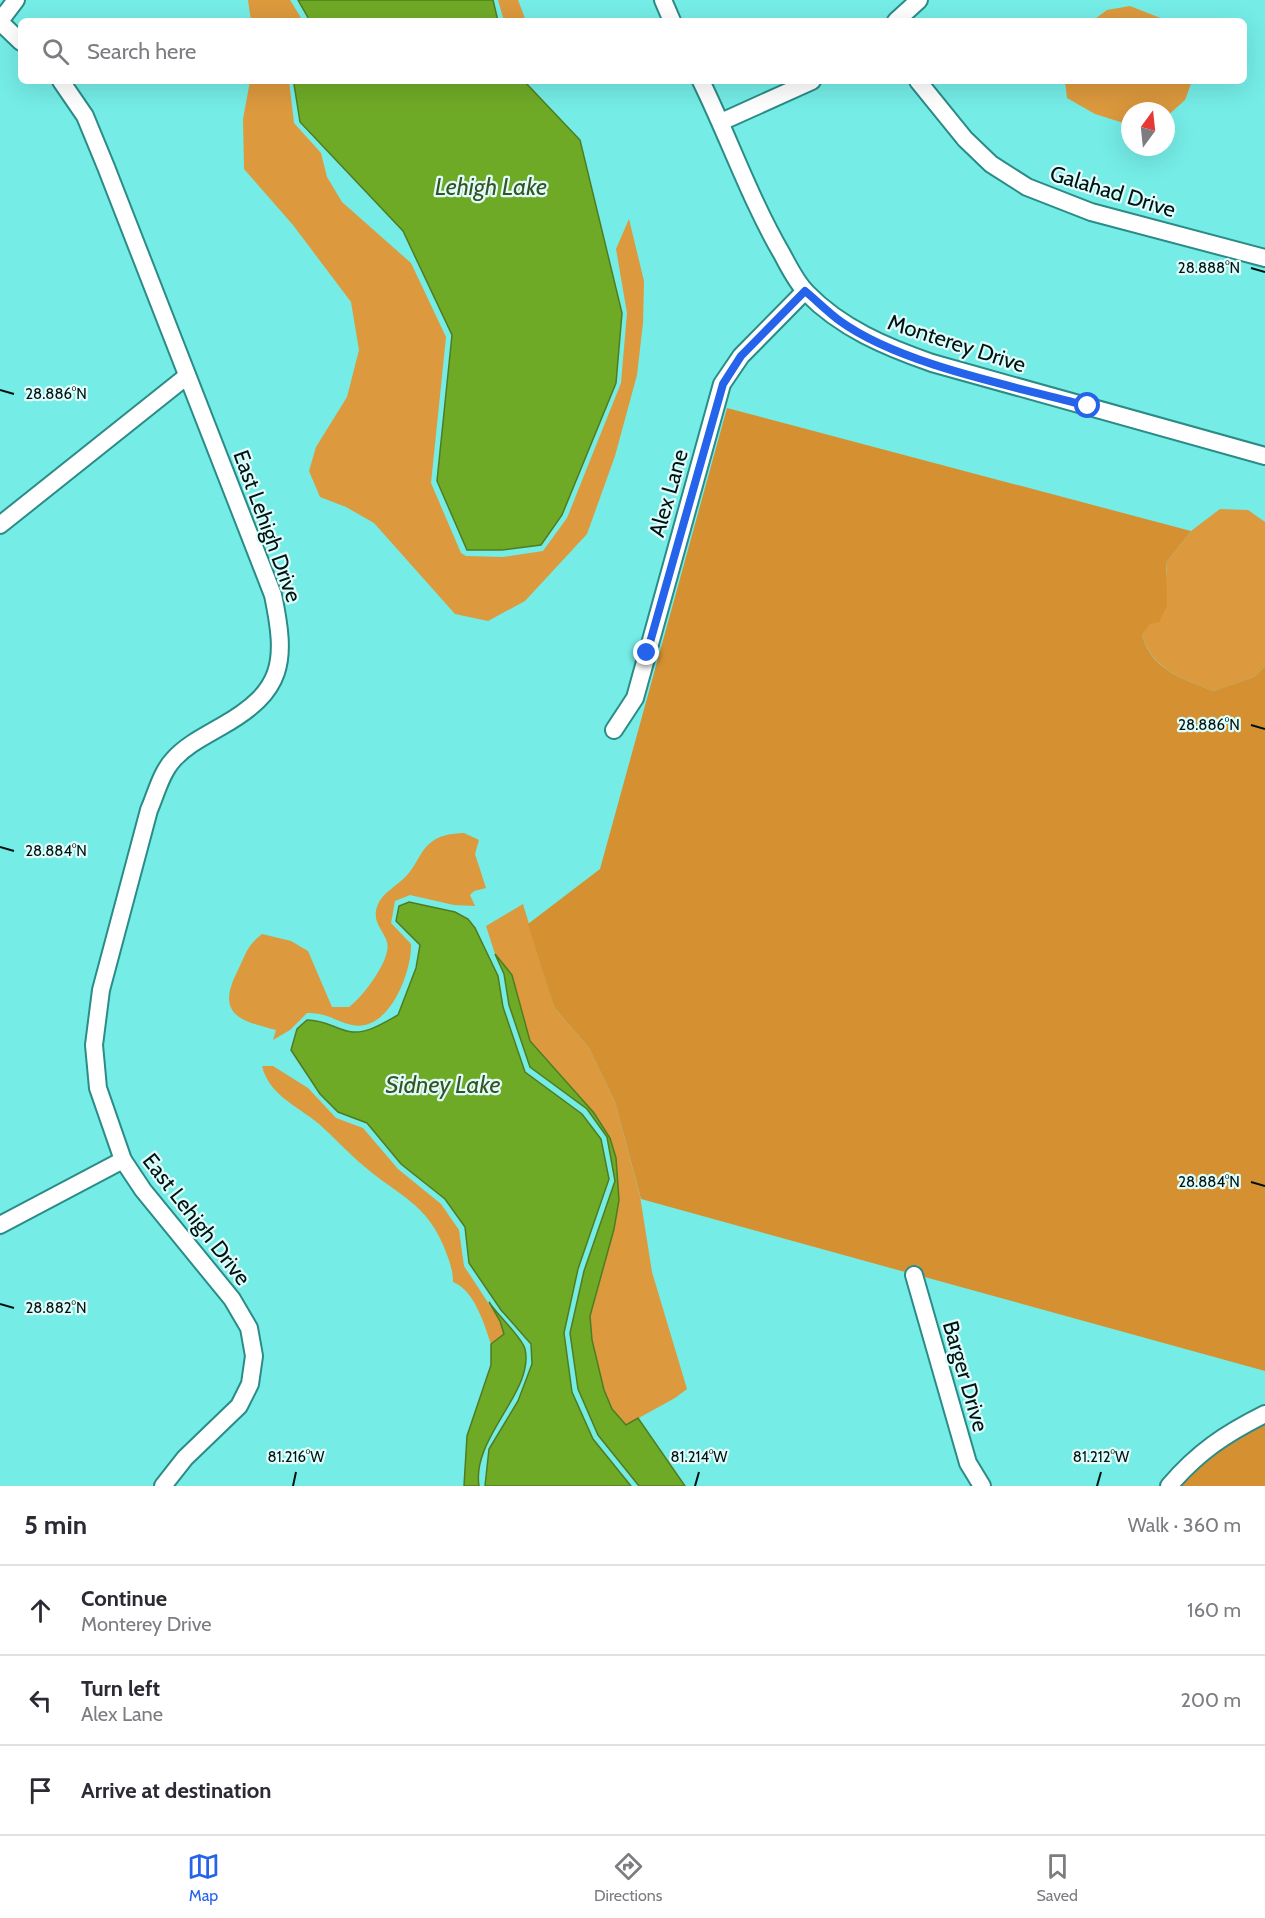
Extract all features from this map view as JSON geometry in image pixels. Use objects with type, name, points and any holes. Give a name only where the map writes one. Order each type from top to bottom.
[{"type":"street","points":[[16,0],[0,22],[18,39]]},
{"type":"street","points":[[663,0],[671,18]]},
{"type":"street","points":[[899,18],[919,0]]},
{"type":"street","name":"East Lehigh Drive","points":[[63,84],[85,116],[273,595],[281,634],[278,671],[261,700],[239,716],[191,744],[172,761],[149,810],[100,990],[94,1045],[98,1089],[123,1160],[144,1191],[232,1299],[249,1328],[254,1356],[250,1384],[239,1406],[185,1458],[163,1486]]},
{"type":"street","name":"Monterey Drive","points":[[702,84],[763,222],[805,291],[841,322],[903,353],[1265,456]]},
{"type":"street","points":[[721,122],[805,84]]},
{"type":"street","name":"Galahad Drive","points":[[920,84],[965,139],[991,164],[1027,187],[1091,212],[1265,258]]},
{"type":"street","name":"Alex Lane","points":[[614,730],[634,698],[723,384],[741,356],[805,291]]},
{"type":"street","points":[[0,525],[188,376]]},
{"type":"street","points":[[0,1225],[123,1160]]},
{"type":"street","name":"Barger Drive","points":[[914,1275],[968,1463],[982,1486]]},
{"type":"street","points":[[1169,1486],[1198,1455],[1227,1434],[1265,1414]]},
{"type":"shaded area","points":[[248,0],[290,0],[301,18],[251,18]]},
{"type":"shaded area","points":[[498,0],[518,0],[525,18],[503,18]]},
{"type":"shaded area","points":[[1130,6],[1160,18],[1096,18],[1107,10]]},
{"type":"shaded area","points":[[249,84],[289,84],[294,123],[321,153],[327,177],[342,202],[411,263],[446,337],[431,483],[461,553],[466,556],[503,557],[543,551],[567,518],[621,383],[627,313],[616,249],[629,219],[644,281],[643,323],[637,375],[615,456],[587,534],[525,601],[488,621],[455,614],[374,523],[346,507],[320,497],[309,471],[316,447],[347,397],[359,350],[351,302],[293,225],[244,169],[243,119]]},
{"type":"shaded area","points":[[1065,84],[1191,84],[1185,100],[1175,109],[1175,102],[1121,102],[1121,122],[1095,114],[1067,98]]},
{"type":"shaded area","points":[[727,408],[1191,531],[1166,563],[1167,606],[1159,622],[1150,624],[1142,635],[1147,647],[1160,665],[1169,671],[1213,691],[1254,677],[1265,666],[1265,1371],[921,1276],[918,1265],[905,1272],[641,1199],[615,1102],[589,1048],[554,1007],[528,924],[600,869]]},
{"type":"shaded area","points":[[1220,509],[1248,510],[1265,522],[1265,666],[1254,677],[1213,691],[1179,677],[1161,665],[1153,657],[1142,635],[1160,601],[1165,582],[1166,563],[1191,531]]},
{"type":"shaded area","points":[[464,833],[479,840],[475,854],[486,888],[474,891],[470,895],[475,906],[454,905],[410,895],[395,901],[391,923],[411,944],[410,956],[403,984],[396,998],[377,1020],[365,1025],[352,1025],[315,1013],[307,1013],[290,1030],[273,1040],[276,1030],[240,1018],[234,1012],[229,995],[232,983],[248,949],[262,934],[291,941],[308,951],[332,1007],[349,1007],[368,987],[385,958],[387,942],[376,917],[379,902],[408,874],[429,844],[441,836]]},
{"type":"shaded area","points":[[523,904],[554,1007],[589,1048],[615,1102],[640,1196],[652,1272],[687,1389],[626,1425],[612,1409],[604,1390],[592,1340],[590,1316],[614,1229],[616,1158],[610,1138],[594,1113],[530,1041],[512,975],[495,954],[486,926]]},
{"type":"shaded area","points":[[262,1066],[273,1066],[308,1088],[336,1118],[363,1128],[398,1169],[441,1204],[459,1230],[464,1266],[500,1321],[504,1335],[491,1344],[477,1308],[467,1292],[453,1282],[444,1247],[429,1220],[410,1201],[359,1162],[318,1123],[277,1092]]},
{"type":"shaded area","points":[[1265,1423],[1265,1486],[1178,1486],[1197,1466],[1218,1450]]},
{"type":"water","points":[[298,0],[493,0],[497,18],[308,18]]},
{"type":"water","name":"Lehigh Lake","points":[[294,84],[527,84],[580,140],[622,313],[616,383],[562,515],[541,545],[502,550],[467,550],[437,481],[452,335],[403,231],[300,122]]},
{"type":"water","name":"Sidney Lake","points":[[409,902],[455,912],[468,919],[475,928],[498,976],[503,1007],[525,1072],[582,1114],[601,1139],[609,1179],[578,1269],[564,1333],[572,1392],[593,1439],[631,1486],[485,1486],[489,1449],[518,1401],[532,1364],[531,1344],[501,1310],[469,1263],[465,1227],[445,1199],[401,1164],[367,1123],[338,1112],[320,1094],[291,1050],[297,1029],[307,1020],[359,1032],[398,1015],[416,968],[420,945],[396,921],[399,906]]},
{"type":"water","points":[[495,954],[512,975],[530,1041],[594,1113],[610,1138],[616,1158],[619,1200],[614,1229],[590,1316],[592,1340],[604,1390],[612,1409],[626,1425],[638,1418],[685,1486],[639,1486],[598,1435],[578,1389],[570,1333],[584,1271],[615,1181],[607,1137],[587,1109],[530,1067],[509,1005],[504,974]]},
{"type":"water","points":[[489,1302],[523,1344],[526,1365],[513,1398],[484,1450],[479,1468],[479,1486],[464,1486],[467,1436],[491,1365],[491,1344],[504,1334],[500,1321]]},
{"type":"route","points":[[647,653],[723,384],[741,356],[805,291],[841,322],[892,349],[933,363],[1088,406]]}]
